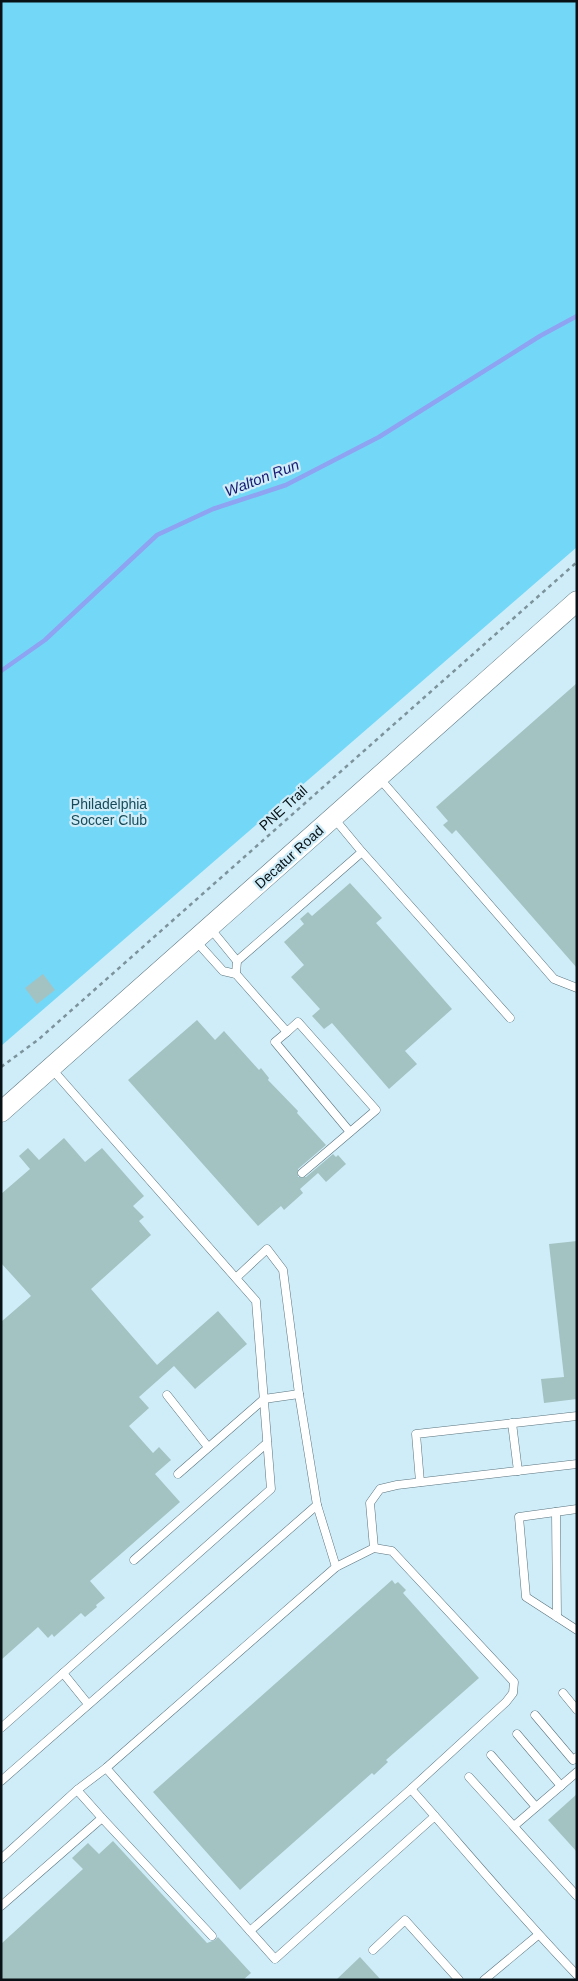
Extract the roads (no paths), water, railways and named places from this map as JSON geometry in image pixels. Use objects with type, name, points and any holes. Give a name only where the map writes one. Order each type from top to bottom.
[{"type":"street","name":"Decatur Road","points":[[1,1112],[577,601]]},
{"type":"lane","points":[[378,777],[554,979],[577,988]]},
{"type":"lane","points":[[333,817],[510,1018]]},
{"type":"lane","points":[[237,961],[362,852]]},
{"type":"lane","points":[[210,927],[237,961],[236,974]]},
{"type":"lane","points":[[195,940],[223,971],[236,974],[286,1032]]},
{"type":"lane","points":[[302,1173],[376,1110],[298,1022],[275,1042],[350,1132]]},
{"type":"lane","points":[[1,1728],[271,1489],[256,1301],[237,1277],[50,1068]]},
{"type":"lane","points":[[237,1277],[267,1249],[283,1270],[298,1394],[317,1505],[336,1567]]},
{"type":"lane","points":[[178,1474],[264,1399],[298,1394]]},
{"type":"lane","points":[[167,1395],[208,1447]]},
{"type":"lane","points":[[420,1482],[416,1434],[577,1416]]},
{"type":"lane","points":[[512,1423],[518,1470]]},
{"type":"lane","points":[[134,1560],[267,1443]]},
{"type":"lane","points":[[374,1548],[370,1503],[380,1489],[420,1482],[577,1464]]},
{"type":"lane","points":[[1,1781],[317,1505]]},
{"type":"lane","points":[[577,1509],[520,1517],[526,1597],[577,1630]]},
{"type":"lane","points":[[556,1512],[557,1617]]},
{"type":"lane","points":[[1,1859],[77,1790],[106,1768],[336,1567],[374,1548],[392,1552],[514,1682],[513,1693],[506,1702],[411,1788],[250,1931]]},
{"type":"lane","points":[[63,1673],[88,1704]]},
{"type":"lane","points":[[562,1693],[577,1710]]},
{"type":"lane","points":[[535,1715],[573,1760],[577,1757]]},
{"type":"lane","points":[[517,1734],[561,1786]]},
{"type":"lane","points":[[492,1755],[536,1807]]},
{"type":"lane","points":[[106,1768],[275,1959],[435,1816]]},
{"type":"lane","points":[[514,1826],[577,1772]]},
{"type":"lane","points":[[469,1777],[577,1896]]},
{"type":"lane","points":[[411,1788],[538,1935],[577,1975]]},
{"type":"lane","points":[[77,1790],[212,1936]]},
{"type":"lane","points":[[1,1906],[102,1818]]},
{"type":"lane","points":[[373,1950],[405,1920],[459,1980]]},
{"type":"lane","points":[[484,1980],[538,1935]]},
{"type":"waterway","name":"Walton Run","points":[[1,671],[45,640],[157,535],[213,509],[286,485],[379,437],[540,336],[577,316]]},
{"type":"park label","name":"Philadelphia Soccer Club","points":[[109,812]]}]
